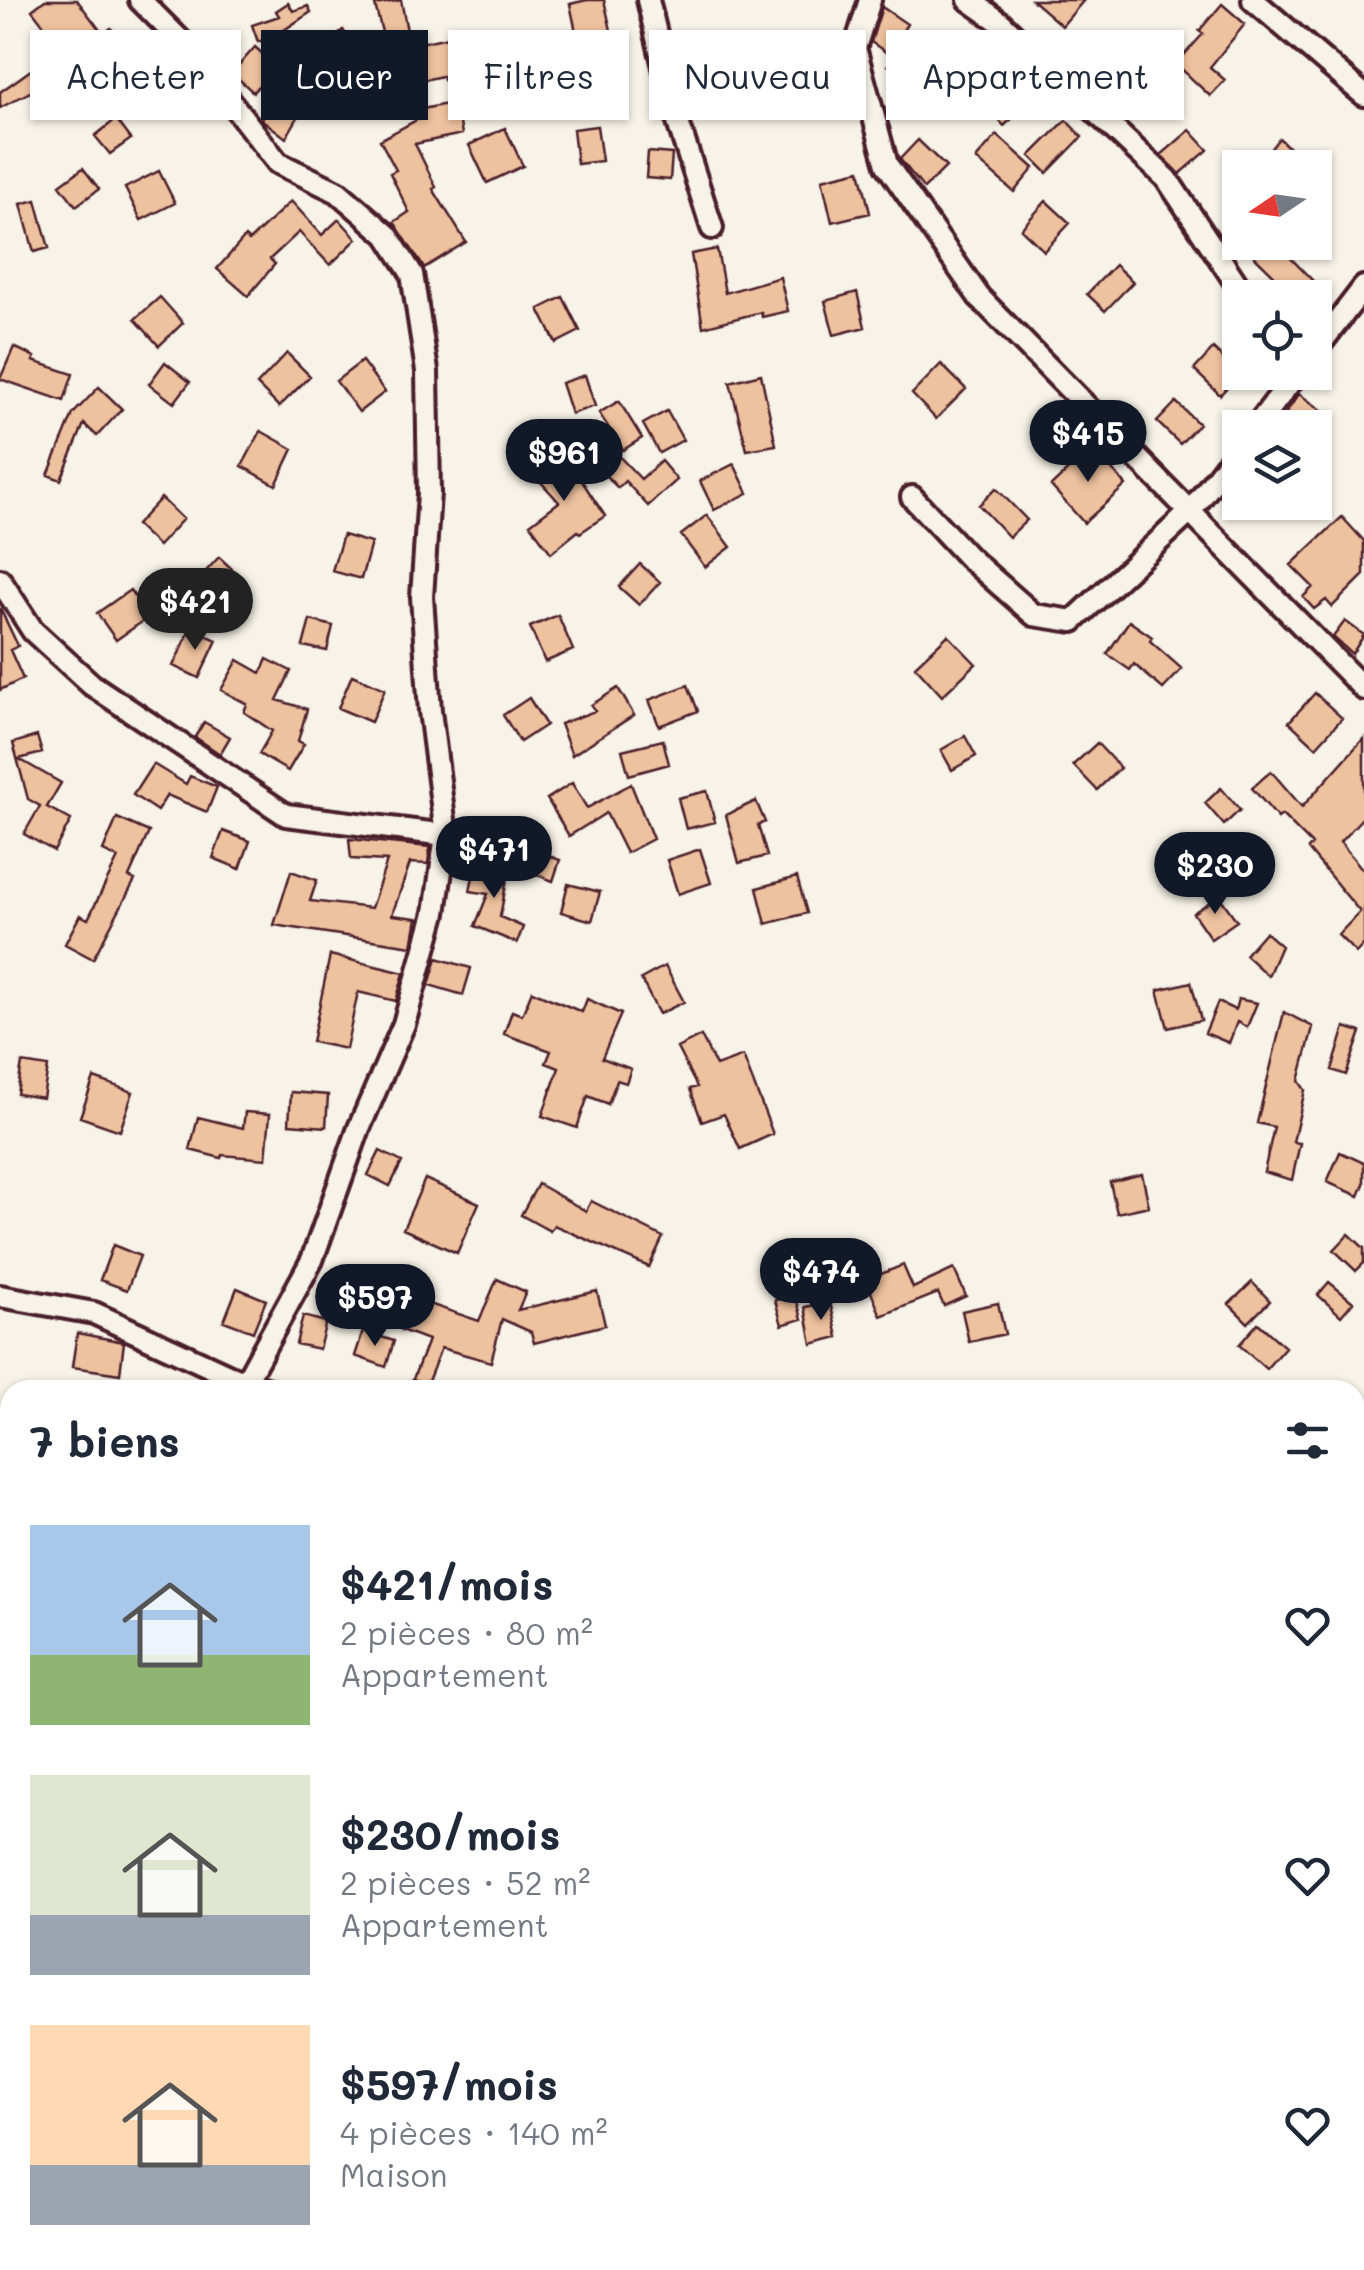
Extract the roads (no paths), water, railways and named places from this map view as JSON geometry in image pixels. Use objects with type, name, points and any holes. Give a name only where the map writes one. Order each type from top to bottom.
[{"type":"street","points":[[140,0],[191,51],[278,163],[338,192],[387,235],[412,274],[427,371],[429,493],[422,597],[446,835],[435,913],[404,1024],[358,1128],[312,1260],[247,1380]]},
{"type":"street","points":[[648,0],[675,113],[712,228]]},
{"type":"street","points":[[870,0],[855,48],[887,164],[979,296],[1364,689]]},
{"type":"street","points":[[969,0],[1000,22],[1167,178],[1234,280]]},
{"type":"street","points":[[1253,0],[1364,95]]},
{"type":"street","points":[[1332,328],[1364,287]]},
{"type":"street","points":[[1269,410],[1284,390]]},
{"type":"street","points":[[912,497],[968,557],[1034,615],[1073,620],[1190,512],[1222,470]]},
{"type":"street","points":[[0,580],[33,631],[92,685],[286,815],[446,835]]},
{"type":"street","points":[[0,1296],[94,1313],[229,1380]]}]
